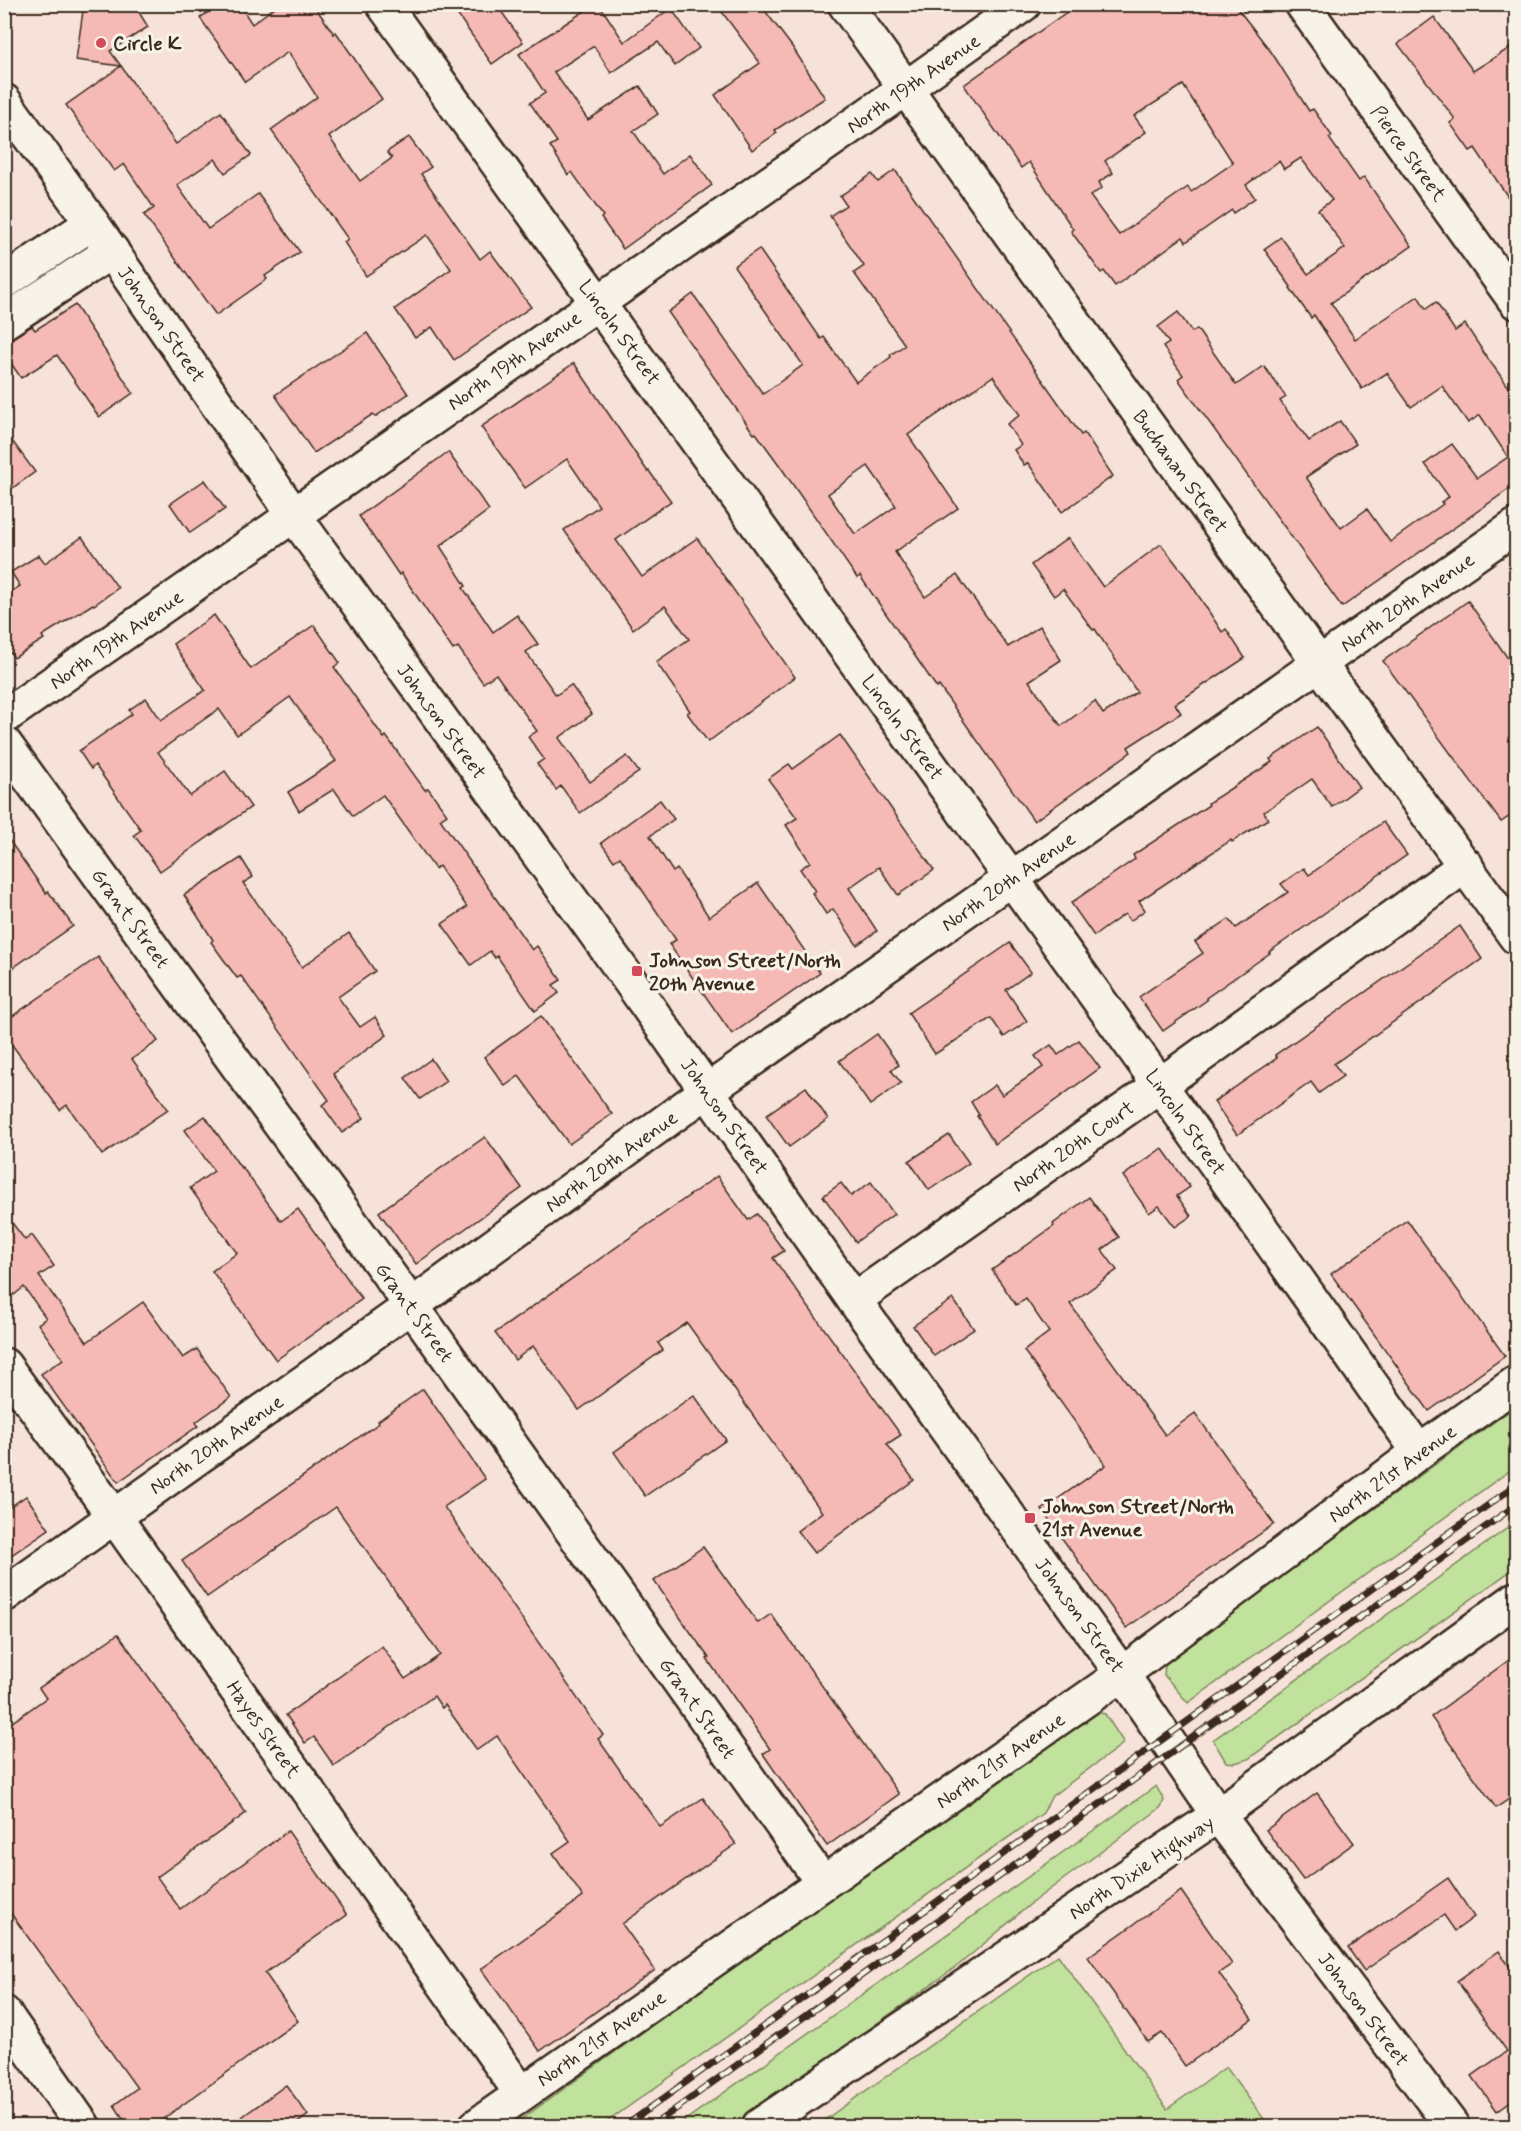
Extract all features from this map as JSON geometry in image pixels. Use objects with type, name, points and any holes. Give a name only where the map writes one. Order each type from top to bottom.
[{"type":"street","name":"Lincoln Street","points":[[382,4],[1160,1085],[1419,1452]]},
{"type":"street","name":"Buchanan Street","points":[[845,4],[1516,937]]},
{"type":"street","name":"North 19th Avenue","points":[[4,717],[1024,4]]},
{"type":"street","name":"Pierce Street","points":[[1302,4],[1516,302]]},
{"type":"street","name":"Johnson Street","points":[[4,101],[112,251],[293,514],[1122,1674],[1218,1815],[1452,2127]]},
{"type":"street","points":[[4,282],[92,223]]},
{"type":"street","points":[[4,322],[112,251]]},
{"type":"street","name":"North 20th Avenue","points":[[4,1595],[411,1306],[707,1091],[1516,525]]},
{"type":"street","name":"Grant Street","points":[[4,743],[411,1306],[823,1883]]},
{"type":"street","name":"North 20th Court","points":[[854,1300],[1160,1085],[1466,865]]},
{"type":"street","name":"Hayes Street","points":[[4,1365],[114,1516],[521,2093]]},
{"type":"street","name":"North 21st Avenue","points":[[476,2127],[521,2093],[1122,1674],[1419,1452],[1516,1383]]},
{"type":"street","name":"North Dixie Highway","points":[[759,2127],[1218,1815],[1516,1599]]},
{"type":"street","points":[[4,2013],[83,2127]]},
{"type":"green space","points":[[1516,1406],[1516,1466],[1188,1703],[1164,1675],[1165,1664],[1182,1648]]},
{"type":"green space","points":[[1516,1522],[1516,1567],[1248,1759],[1235,1763],[1226,1762],[1213,1740]]},
{"type":"green space","points":[[1094,1712],[1105,1714],[1124,1743],[1052,1796],[1043,1813],[601,2126],[512,2126],[1085,1715]]},
{"type":"green space","points":[[1156,1786],[1164,1800],[1161,1807],[1034,1901],[960,1964],[734,2126],[677,2126]]},
{"type":"green space","points":[[1058,1955],[1167,2109],[1226,2067],[1269,2126],[816,2126]]},
{"type":"building","name":"Circle K","points":[[84,4],[134,4],[148,27],[110,51],[121,66],[76,60]]},
{"type":"building","points":[[220,4],[239,4],[252,24],[279,4],[313,4],[334,34],[336,32],[382,99],[329,137],[360,181],[392,158],[387,152],[409,137],[431,167],[421,174],[480,259],[490,251],[531,307],[454,360],[432,327],[415,338],[395,309],[451,269],[427,235],[366,276],[344,242],[348,239],[271,130],[317,97],[288,52],[245,82],[200,18]]},
{"type":"building","points":[[450,4],[496,4],[523,42],[492,64]]},
{"type":"building","points":[[595,4],[599,4],[624,42],[671,8],[699,48],[675,66],[658,42],[611,73],[594,46],[554,72],[588,120],[640,86],[658,114],[633,131],[663,174],[690,154],[712,185],[623,249],[572,172],[568,175],[550,146],[557,142],[530,103],[545,93],[519,54]]},
{"type":"building","points":[[716,4],[760,4],[793,48],[825,98],[775,130],[777,133],[752,150],[715,95],[760,63]]},
{"type":"building","points":[[1078,4],[1234,4],[1272,53],[1309,111],[1313,109],[1332,136],[1329,138],[1359,181],[1364,177],[1412,246],[1331,303],[1355,339],[1418,296],[1426,309],[1436,302],[1455,331],[1465,324],[1516,397],[1516,484],[1342,607],[1178,379],[1183,375],[1163,347],[1169,343],[1158,327],[1178,312],[1192,332],[1197,329],[1236,385],[1264,366],[1286,397],[1280,401],[1309,441],[1340,421],[1356,444],[1306,477],[1341,528],[1367,509],[1390,542],[1443,504],[1441,502],[1449,497],[1425,464],[1452,444],[1477,478],[1508,457],[1480,415],[1468,423],[1442,386],[1411,407],[1387,373],[1362,389],[1314,315],[1311,318],[1290,288],[1264,249],[1281,237],[1308,274],[1345,248],[1318,210],[1332,200],[1301,158],[1284,169],[1279,161],[1246,185],[1255,198],[1233,213],[1232,210],[1186,242],[1183,237],[1115,286],[1104,271],[1101,273],[1071,231],[1073,229],[1029,162],[1021,168],[964,85]],"holes":[[[1183,85],[1233,163],[1191,192],[1188,187],[1119,235],[1090,196],[1102,188],[1099,182],[1113,173],[1105,161],[1146,132],[1134,116]]]},
{"type":"building","points":[[1434,17],[1473,71],[1516,44],[1516,209],[1475,148],[1470,151],[1450,123],[1455,119],[1398,44]]},
{"type":"building","points":[[121,66],[176,144],[221,112],[251,155],[225,173],[215,159],[177,185],[208,229],[258,194],[300,252],[265,276],[267,279],[216,315],[144,215],[154,208],[124,164],[114,171],[66,105]]},
{"type":"building","points":[[895,170],[1081,435],[1084,433],[1113,476],[1062,512],[1028,463],[1024,465],[1014,450],[1021,445],[1007,424],[1020,415],[993,376],[908,435],[958,508],[895,552],[925,597],[957,575],[1008,647],[1040,626],[1061,660],[1029,681],[1061,726],[1095,701],[1103,714],[1137,692],[1095,629],[1093,630],[1063,589],[1054,596],[1031,565],[1068,538],[1103,587],[1161,544],[1187,578],[1222,632],[1226,629],[1245,658],[1175,704],[1181,713],[1128,747],[1131,752],[1034,821],[939,686],[937,688],[860,576],[857,578],[780,466],[756,433],[754,434],[668,312],[693,294],[763,394],[803,365],[734,266],[759,249],[821,339],[824,337],[856,382],[905,345],[854,273],[864,266],[830,216],[846,205],[840,196],[872,174],[878,182]],"holes":[[[868,466],[896,506],[855,534],[828,494]]]},
{"type":"building","points":[[75,305],[133,393],[99,417],[57,355],[21,378],[4,353],[4,342],[32,326],[35,330]]},
{"type":"building","points":[[367,333],[408,394],[375,417],[373,414],[314,453],[275,395]]},
{"type":"building","points":[[574,363],[648,472],[671,501],[616,540],[642,577],[697,538],[795,677],[708,742],[687,713],[690,711],[656,662],[689,639],[665,606],[633,629],[564,530],[599,506],[567,459],[525,488],[481,427]]},
{"type":"building","points":[[4,430],[35,472],[4,494]]},
{"type":"building","points":[[448,452],[489,510],[440,546],[466,586],[463,588],[493,632],[517,615],[538,644],[526,652],[556,695],[571,685],[592,714],[559,738],[590,782],[627,756],[639,772],[580,813],[561,786],[556,790],[537,764],[544,759],[528,737],[537,731],[496,674],[483,683],[458,647],[453,650],[359,516]]},
{"type":"building","points":[[205,480],[225,509],[190,533],[170,504]]},
{"type":"building","points":[[82,537],[118,588],[42,636],[44,639],[14,658],[4,643],[4,596],[20,586],[11,572],[39,555],[45,563]]},
{"type":"building","points":[[1468,601],[1516,670],[1516,812],[1501,822],[1383,661]]},
{"type":"building","points":[[214,615],[251,669],[314,625],[340,663],[334,667],[384,738],[386,736],[425,790],[428,788],[447,814],[440,819],[532,950],[537,946],[561,980],[553,985],[559,993],[535,1011],[497,956],[495,958],[490,951],[471,965],[442,924],[467,907],[439,866],[435,869],[383,795],[353,816],[334,789],[299,811],[288,792],[336,761],[290,697],[237,735],[219,709],[158,752],[190,796],[225,771],[251,807],[160,871],[134,835],[141,830],[95,765],[91,769],[79,751],[132,714],[129,710],[146,698],[161,720],[205,690],[173,644]]},
{"type":"building","points":[[1317,727],[1359,787],[1332,807],[1312,779],[1264,812],[1268,819],[1232,842],[1231,840],[1139,901],[1145,910],[1130,921],[1125,914],[1094,936],[1071,903],[1135,859],[1133,855],[1272,762],[1270,759]]},
{"type":"building","points":[[840,735],[934,870],[898,895],[879,867],[849,888],[877,931],[857,945],[833,909],[826,914],[812,893],[815,891],[800,869],[810,862],[786,825],[797,818],[768,779],[789,764],[793,769]]},
{"type":"building","points":[[660,800],[674,819],[650,836],[673,872],[677,869],[709,917],[758,883],[820,973],[732,1034],[669,944],[676,940],[620,857],[614,861],[601,843]]},
{"type":"building","points":[[1383,822],[1407,855],[1269,952],[1163,1031],[1139,997],[1203,953],[1195,942],[1229,919],[1236,928],[1288,892],[1281,884],[1304,868],[1309,875]]},
{"type":"building","points":[[4,833],[46,893],[48,891],[73,926],[4,974]]},
{"type":"building","points":[[241,858],[253,877],[243,883],[302,967],[349,933],[375,971],[338,997],[360,1027],[375,1017],[387,1035],[333,1074],[364,1118],[342,1133],[322,1105],[329,1100],[241,976],[237,978],[211,942],[213,940],[184,895]]},
{"type":"building","points":[[1460,926],[1482,959],[1334,1064],[1343,1076],[1319,1093],[1311,1082],[1237,1135],[1214,1102],[1277,1058],[1275,1055]]},
{"type":"building","points":[[1010,943],[1031,972],[1006,990],[1027,1021],[1004,1037],[991,1018],[935,1054],[908,1013]]},
{"type":"building","points":[[98,957],[158,1041],[132,1059],[168,1109],[102,1155],[67,1105],[60,1110],[4,1034],[4,1022]]},
{"type":"building","points":[[541,1016],[612,1114],[569,1144],[519,1076],[505,1086],[484,1057]]},
{"type":"building","points":[[877,1034],[899,1065],[891,1070],[901,1083],[870,1105],[839,1061]]},
{"type":"building","points":[[1079,1040],[1100,1068],[995,1144],[971,1102],[995,1085],[1002,1095],[1043,1067],[1035,1056],[1051,1045],[1058,1055]]},
{"type":"building","points":[[431,1059],[446,1081],[420,1099],[405,1078]]},
{"type":"building","points":[[806,1087],[828,1119],[789,1147],[766,1115]]},
{"type":"building","points":[[205,1116],[281,1221],[298,1209],[362,1299],[276,1360],[212,1271],[237,1253],[190,1188],[214,1171],[185,1130]]},
{"type":"building","points":[[949,1135],[969,1163],[929,1190],[909,1161]]},
{"type":"building","points":[[485,1137],[522,1188],[416,1264],[379,1212]]},
{"type":"building","points":[[1162,1148],[1190,1187],[1177,1196],[1191,1216],[1175,1227],[1159,1206],[1149,1213],[1123,1176]]},
{"type":"building","points":[[717,1176],[748,1220],[757,1214],[784,1251],[773,1258],[901,1435],[887,1444],[914,1480],[814,1553],[797,1531],[822,1512],[687,1323],[658,1343],[663,1350],[579,1410],[533,1346],[515,1360],[495,1333]]},
{"type":"building","points":[[871,1182],[894,1214],[856,1242],[823,1196],[841,1183],[851,1196]]},
{"type":"building","points":[[1089,1197],[1119,1237],[1102,1250],[1117,1270],[1070,1304],[1165,1435],[1195,1413],[1274,1524],[1126,1628],[1042,1510],[1106,1465],[1024,1351],[1049,1332],[1026,1299],[1016,1305],[992,1270],[1054,1226],[1053,1224]]},
{"type":"building","points":[[4,1212],[25,1240],[32,1235],[54,1266],[39,1276],[87,1342],[143,1302],[183,1358],[197,1349],[231,1397],[196,1422],[198,1426],[118,1482],[41,1374],[63,1359],[38,1324],[46,1318],[24,1287],[14,1295],[4,1282]]},
{"type":"building","points":[[1407,1220],[1505,1356],[1429,1411],[1331,1274]]},
{"type":"building","points":[[953,1299],[974,1329],[934,1356],[913,1326]]},
{"type":"building","points":[[423,1389],[485,1479],[444,1507],[603,1735],[598,1739],[660,1827],[703,1798],[736,1844],[622,1924],[655,1970],[540,2051],[481,1969],[583,1897],[553,1853],[570,1841],[497,1736],[477,1750],[445,1705],[442,1708],[434,1696],[334,1766],[314,1737],[305,1743],[286,1715],[382,1646],[405,1679],[440,1655],[336,1507],[207,1597],[182,1561],[379,1423],[378,1421]]},
{"type":"building","points":[[694,1395],[726,1440],[645,1496],[614,1452]]},
{"type":"building","points":[[26,1496],[49,1529],[4,1560],[4,1511]]},
{"type":"building","points":[[703,1547],[758,1623],[771,1614],[899,1794],[827,1846],[763,1754],[770,1749],[654,1581]]},
{"type":"building","points":[[118,1634],[246,1813],[157,1877],[180,1909],[288,1831],[347,1915],[265,1973],[298,2021],[152,2127],[129,2127],[114,2105],[137,2088],[4,1904],[4,1728],[46,1698],[39,1688]]},
{"type":"building","points":[[1516,1655],[1516,1794],[1496,1808],[1431,1717]]},
{"type":"building","points":[[1317,1793],[1354,1843],[1303,1880],[1266,1830]]},
{"type":"building","points":[[1448,1878],[1474,1917],[1455,1931],[1444,1915],[1364,1971],[1348,1948]]},
{"type":"building","points":[[1181,1891],[1232,1964],[1219,1973],[1252,2019],[1185,2066],[1162,2033],[1148,2042],[1088,1957]]},
{"type":"building","points":[[1499,1951],[1516,1976],[1516,2097],[1497,2111],[1472,2076],[1507,2051],[1457,1981]]},
{"type":"building","points":[[286,2085],[308,2115],[292,2127],[228,2127]]},
{"type":"railway","points":[[625,2126],[1516,1485]]},
{"type":"railway","points":[[652,2126],[1516,1505]]},
{"type":"place","name":"Circle K","points":[[101,43]]},
{"type":"place","name":"Johnson Street/North 20th Avenue","points":[[637,971]]},
{"type":"place","name":"Johnson Street/North 21st Avenue","points":[[1030,1518]]}]
